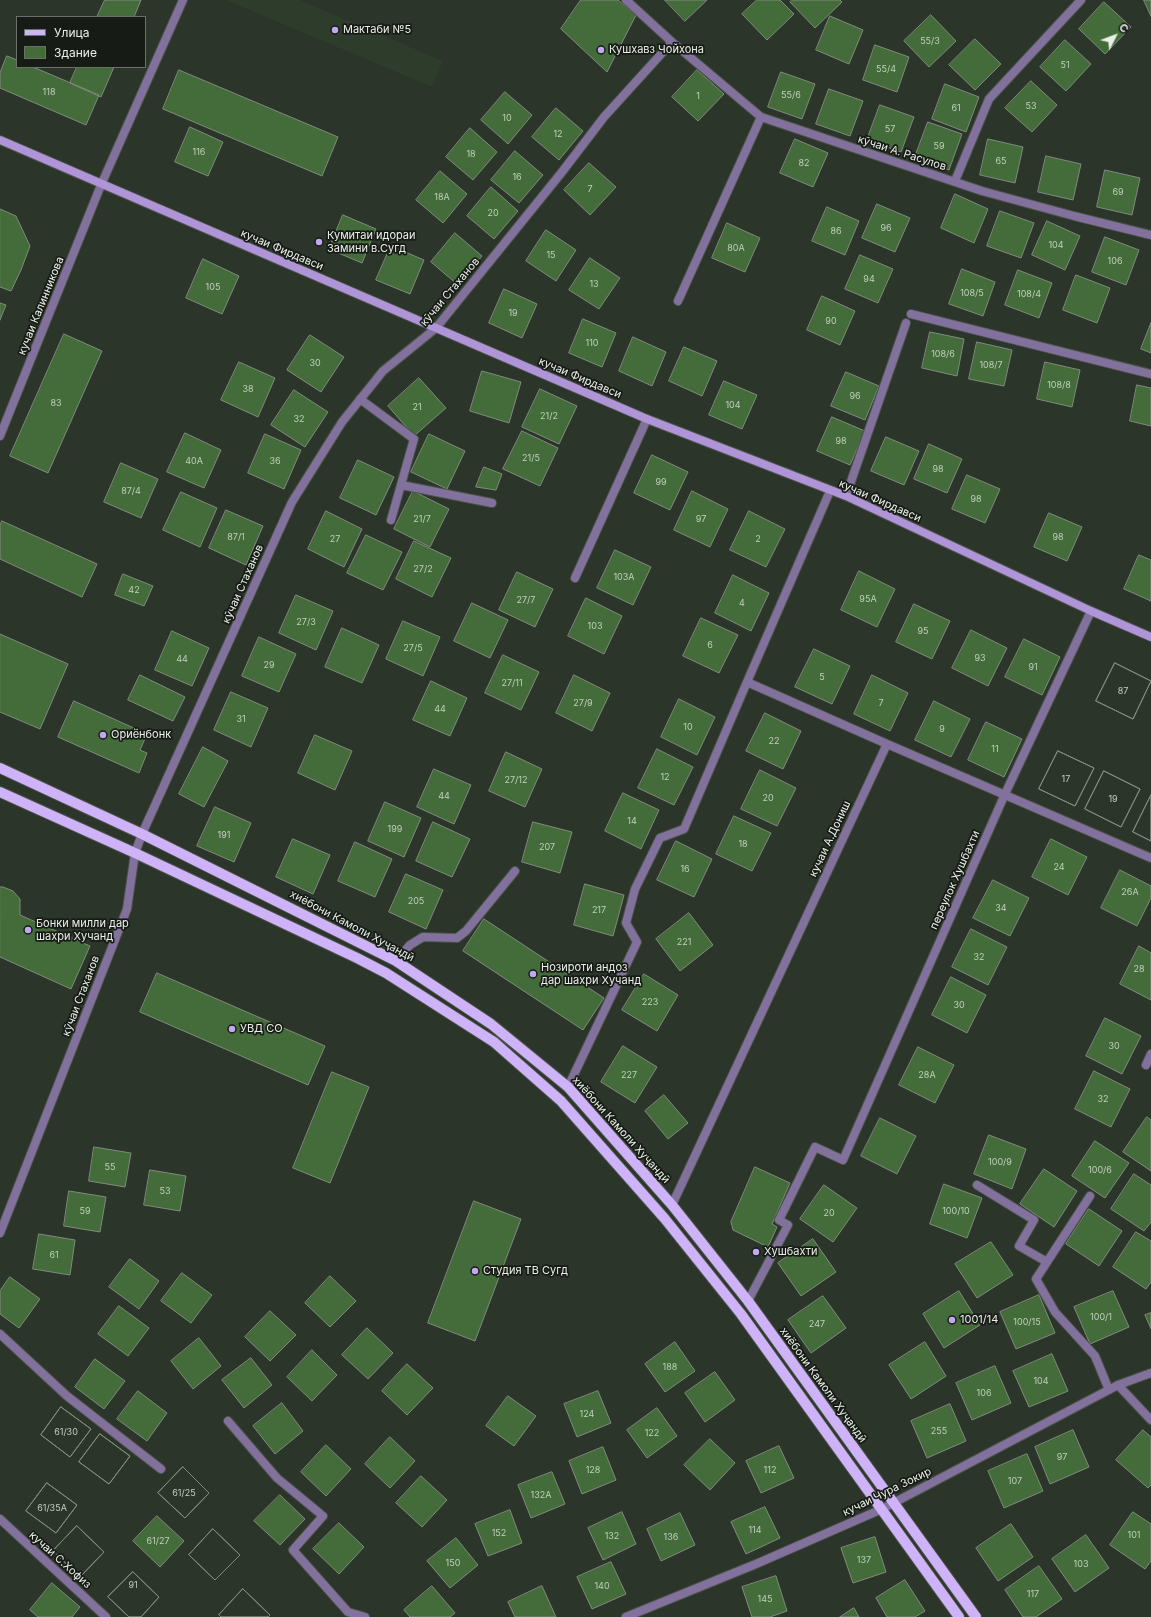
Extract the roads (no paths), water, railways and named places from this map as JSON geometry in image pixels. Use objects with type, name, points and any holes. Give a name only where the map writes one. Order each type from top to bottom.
[{"type":"main road","name":"хиёбони Камоли Хуҷандӣ","points":[[0,768],[142,834],[396,961],[492,1024],[568,1087],[672,1205],[748,1301],[976,1617]]},
{"type":"main road","points":[[0,792],[135,853],[386,973],[494,1042],[561,1101],[665,1219],[741,1314],[959,1617]]},
{"type":"street","name":"кучаи Калинникова","points":[[0,436],[101,185],[183,0]]},
{"type":"street","name":"кӯчаи А. Расулов","points":[[626,0],[672,42],[761,117],[955,182],[1074,216],[1151,235]]},
{"type":"street","points":[[955,182],[989,99],[1081,0]]},
{"type":"street","name":"кӯчаи Стаханов","points":[[0,1233],[127,908],[135,853],[142,834],[292,502],[342,422],[383,371],[436,328],[562,172],[604,117],[672,42]]},
{"type":"street","points":[[678,301],[761,117]]},
{"type":"street","name":"кучаи Фирдавси","points":[[0,140],[101,185],[647,419],[846,496],[1151,638]]},
{"type":"street","points":[[911,314],[1151,374]]},
{"type":"street","points":[[846,496],[906,323]]},
{"type":"street","points":[[360,400],[414,439],[391,520]]},
{"type":"street","points":[[575,578],[647,419]]},
{"type":"street","points":[[401,485],[492,504]]},
{"type":"street","points":[[568,1087],[637,942],[626,923],[635,889],[660,838],[684,829],[830,491]]},
{"type":"street","name":"переулок Хушбахти","points":[[748,1301],[788,1225],[779,1220],[815,1147],[843,1160],[1005,794],[1091,611]]},
{"type":"street","points":[[747,682],[1151,858]]},
{"type":"street","name":"кучаи А.Дониш","points":[[672,1205],[887,744]]},
{"type":"street","points":[[396,961],[410,944],[423,937],[457,938],[466,931],[515,871]]},
{"type":"street","points":[[1146,1065],[1151,1054]]},
{"type":"street","points":[[977,1185],[1034,1220],[1019,1246],[1047,1262]]},
{"type":"street","points":[[1090,1196],[1036,1279],[1054,1312],[1095,1356],[1109,1390]]},
{"type":"street","points":[[0,1334],[68,1396],[161,1468]]},
{"type":"street","name":"кучаи Чура Зокир","points":[[626,1617],[756,1564],[882,1509],[1109,1390],[1151,1373]]},
{"type":"street","points":[[1118,1386],[1151,1420]]},
{"type":"street","points":[[228,1422],[277,1478],[323,1516],[293,1550],[348,1612],[365,1617]]},
{"type":"street","name":"кучаи С.Хофиз","points":[[0,1519],[106,1617]]},
{"type":"place","name":"Мактаби №5","points":[[335,30]]},
{"type":"place","name":"Кушхавз Чойхона","points":[[601,50]]},
{"type":"place","name":"Кумитаи идораи Замини в.Сугд","points":[[319,242]]},
{"type":"place","name":"Ориёнбонк","points":[[103,735]]},
{"type":"place","name":"Бонки милли дар шахри Хучанд","points":[[28,930]]},
{"type":"place","name":"Нозироти андоз дар шахри Хучанд","points":[[533,974]]},
{"type":"place","name":"УВД СО","points":[[232,1029]]},
{"type":"place","name":"Хушбахти","points":[[756,1252]]},
{"type":"place","name":"Студия ТВ Сугд","points":[[475,1271]]},
{"type":"place","name":"1001/14","points":[[952,1320]]}]
